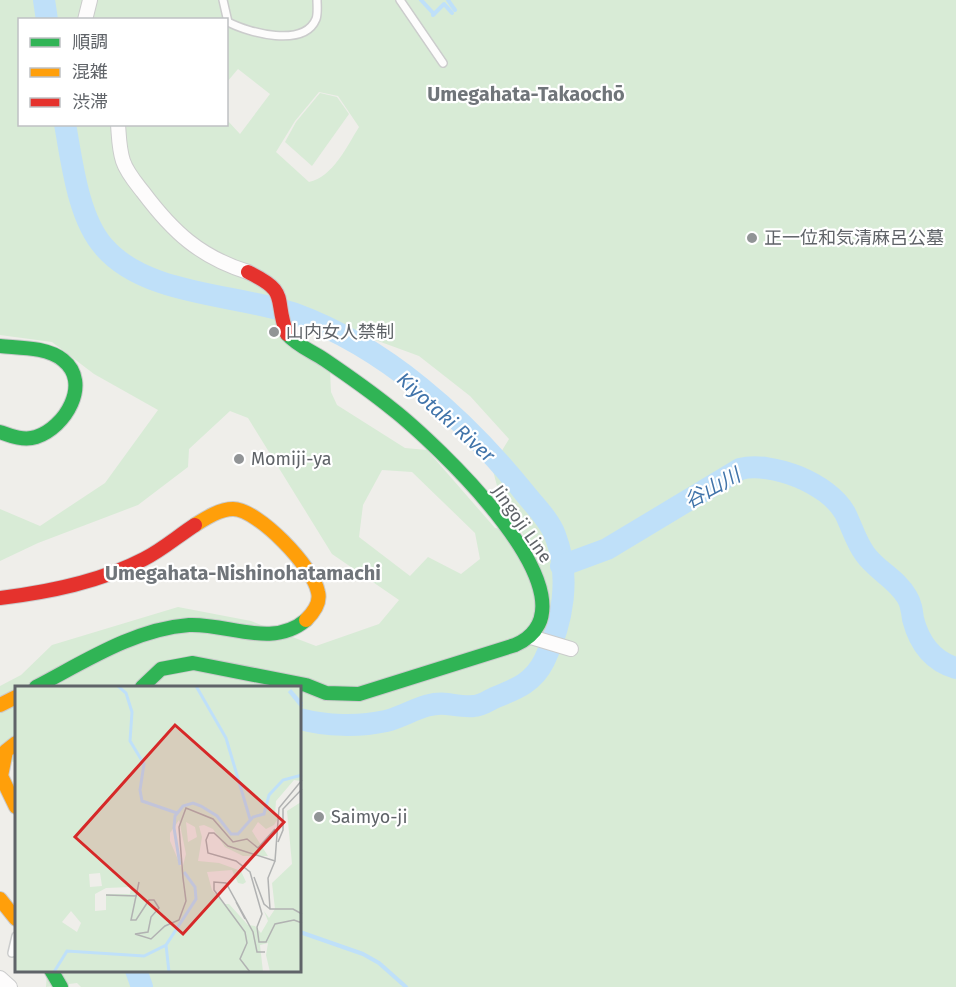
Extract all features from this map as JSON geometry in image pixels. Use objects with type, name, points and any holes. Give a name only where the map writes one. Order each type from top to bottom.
[{"type":"main road","name":"Jingoji Line","points":[[248,272],[271,282],[281,295],[284,328],[288,336],[390,408],[423,435],[490,507],[537,575],[543,600],[543,611],[533,638]]},
{"type":"main road","points":[[0,346],[41,351],[62,359],[72,369],[77,382],[74,398],[56,425],[37,436],[6,436]]},
{"type":"main road","points":[[0,598],[62,590],[114,572],[147,557],[216,514],[234,509],[249,513],[263,523],[300,562],[318,588],[318,603],[312,615],[291,630],[260,633],[192,625],[171,628],[138,638],[38,686]]},
{"type":"main road","points":[[143,686],[161,669],[193,663],[306,685],[326,693],[359,694],[533,638]]},
{"type":"main road","points":[[0,705],[15,698]]},
{"type":"main road","points":[[15,744],[6,751],[0,776],[15,805]]},
{"type":"main road","points":[[0,899],[15,913]]},
{"type":"main road","points":[[52,972],[61,987]]},
{"type":"street","points":[[86,18],[90,0]]},
{"type":"street","points":[[118,126],[120,150],[124,163],[150,202],[182,237],[224,264],[248,272]]},
{"type":"street","points":[[533,638],[571,649]]},
{"type":"street","points":[[0,978],[10,987]]},
{"type":"lane","points":[[223,0],[227,18]]},
{"type":"lane","points":[[228,22],[290,37],[304,34],[316,19],[317,0]]},
{"type":"lane","points":[[400,0],[443,63]]},
{"type":"lane","points":[[12,953],[15,940]]},
{"type":"green space","points":[[0,0],[956,0],[956,987],[81,987],[77,983],[46,987],[47,972],[302,972],[302,686],[15,686],[15,762],[0,761],[0,686],[21,675],[52,645],[178,607],[251,621],[316,646],[379,624],[399,600],[332,554],[248,418],[230,411],[189,449],[188,467],[138,505],[38,543],[0,561],[0,509],[40,526],[105,483],[158,410],[94,374],[52,342],[0,335]],"holes":[[[319,92],[338,96],[359,127],[332,167],[318,179],[309,182],[276,152],[295,121]],[[291,309],[419,356],[470,396],[509,439],[492,467],[500,497],[524,536],[521,542],[503,529],[495,528],[427,450],[405,448],[337,405],[331,392],[330,371],[285,338]],[[382,470],[412,472],[475,533],[480,559],[461,574],[428,557],[410,576],[359,537],[363,505]]]},
{"type":"green space","points":[[320,93],[337,97],[349,114],[312,166],[285,142],[296,122]]},
{"type":"waterway","name":"Kiyotaki River","points":[[44,0],[47,18]]},
{"type":"waterway","points":[[421,0],[434,14]]},
{"type":"waterway","points":[[448,0],[455,10]]},
{"type":"waterway","points":[[433,15],[444,4],[452,13]]},
{"type":"waterway","name":"Kiyotaki River","points":[[65,126],[77,189],[88,221],[104,247],[122,263],[168,284],[295,314],[360,345],[421,388],[475,437],[541,512],[555,535],[563,567],[563,599],[551,646],[540,669],[529,680],[510,692],[479,705],[431,705],[376,723],[343,725],[302,719]]},
{"type":"waterway","name":"谷山川","points":[[561,566],[607,549],[740,469],[753,467],[783,471],[813,484],[837,502],[845,513],[865,554],[898,585],[907,597],[919,635],[928,650],[940,661],[956,668]]},
{"type":"waterway","points":[[302,933],[363,954],[379,963],[406,987]]},
{"type":"waterway","points":[[137,972],[142,987]]},
{"type":"traffic: fast","points":[[143,686],[161,669],[193,663],[306,685],[326,693],[359,694],[515,645],[539,624],[541,595],[528,560],[504,523],[473,486],[412,425],[367,389],[295,342],[287,334]]},
{"type":"traffic: fast","points":[[0,346],[33,349],[57,356],[71,370],[75,380],[75,392],[71,404],[65,415],[47,432],[27,438],[0,432]]},
{"type":"traffic: fast","points":[[38,686],[110,648],[169,628],[204,625],[264,634],[279,633],[306,620]]},
{"type":"traffic: fast","points":[[52,972],[61,987]]},
{"type":"traffic: slow","points":[[195,525],[218,512],[233,509],[244,512],[270,529],[307,569],[318,592],[317,604],[306,620]]},
{"type":"traffic: slow","points":[[0,705],[15,698]]},
{"type":"traffic: slow","points":[[15,744],[6,751],[1,776],[15,805]]},
{"type":"traffic: slow","points":[[0,899],[15,918]]},
{"type":"traffic: jam","points":[[248,272],[276,291],[287,334]]},
{"type":"traffic: jam","points":[[0,598],[37,593],[110,574],[151,555],[195,525]]},
{"type":"place","name":"正一位和気清麻呂公墓","points":[[752,238]]},
{"type":"place","name":"山内女人禁制","points":[[274,332]]},
{"type":"place","name":"Momiji-ya","points":[[239,459]]},
{"type":"place","name":"Saimyo-ji","points":[[319,817]]},
{"type":"district","name":"Umegahata-Takaochō","points":[[526,94]]},
{"type":"district","name":"Umegahata-Nishinohatamachi","points":[[243,573]]}]
